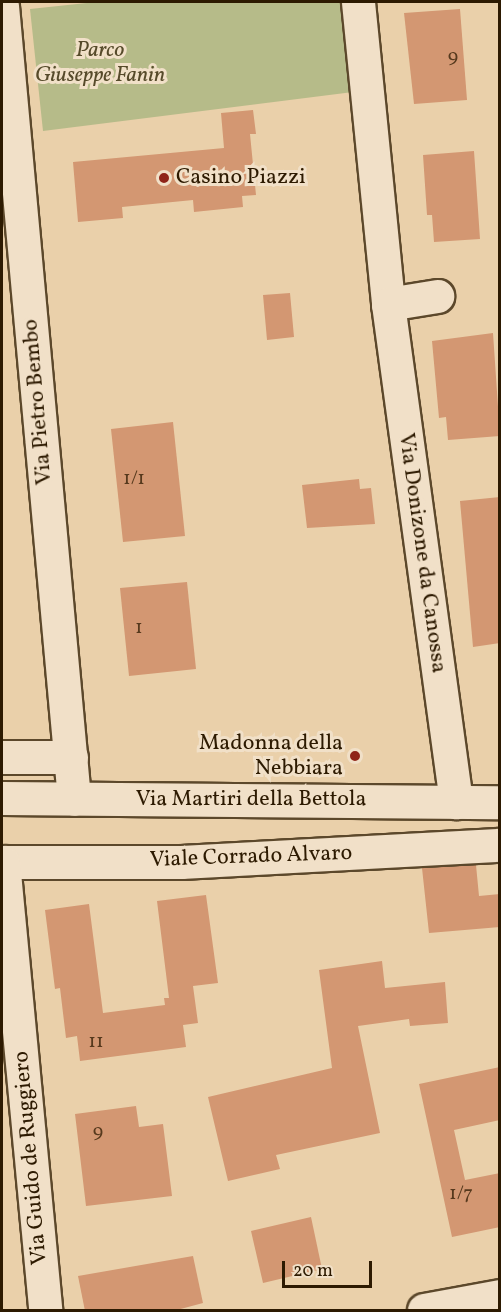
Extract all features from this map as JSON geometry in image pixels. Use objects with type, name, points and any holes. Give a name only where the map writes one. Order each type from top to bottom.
[{"type":"street","name":"Via Donizone da Canossa","points":[[358,2],[388,304],[456,802]]},
{"type":"street","name":"Via Pietro Bembo","points":[[2,6],[74,799]]},
{"type":"street","points":[[388,304],[437,296]]},
{"type":"street","points":[[2,757],[71,757]]},
{"type":"street","name":"Via Martiri della Bettola","points":[[2,798],[500,802]]},
{"type":"street","name":"Viale Corrado Alvaro","points":[[2,862],[181,862],[500,845]]},
{"type":"street","name":"Via Guido de Ruggiero","points":[[2,862],[45,1311]]},
{"type":"street","points":[[424,1311],[500,1296]]},
{"type":"green space","name":"Parco Giuseppe Fanin","points":[[96,2],[344,2],[353,92],[43,131],[30,9]]},
{"type":"building","points":[[460,9],[467,100],[414,104],[404,13]]},
{"type":"building","name":"Casino Piazzi","points":[[253,110],[256,134],[250,134],[256,195],[242,196],[243,207],[194,212],[193,200],[122,207],[123,218],[78,222],[73,162],[224,148],[221,113]]},
{"type":"building","points":[[474,151],[480,239],[434,242],[432,215],[427,215],[423,155]]},
{"type":"building","points":[[290,293],[294,337],[267,340],[263,295]]},
{"type":"building","points":[[493,333],[500,436],[448,440],[446,417],[439,418],[432,341]]},
{"type":"building","points":[[173,422],[185,536],[123,542],[111,429]]},
{"type":"building","points":[[359,479],[360,489],[371,488],[375,524],[307,528],[302,485]]},
{"type":"building","points":[[500,497],[500,643],[473,647],[460,501]]},
{"type":"building","points":[[187,582],[196,669],[129,676],[120,588]]},
{"type":"building","points":[[476,865],[479,896],[500,894],[500,927],[429,933],[422,868]]},
{"type":"building","points":[[206,895],[218,983],[193,986],[198,1023],[183,1025],[186,1047],[80,1061],[77,1036],[66,1038],[60,988],[55,989],[45,910],[89,904],[103,1013],[165,1005],[164,998],[169,998],[157,901]]},
{"type":"building","points":[[382,961],[385,988],[445,982],[448,1023],[410,1026],[409,1019],[358,1026],[380,1133],[276,1155],[280,1169],[228,1181],[208,1097],[332,1068],[319,970]]},
{"type":"building","points":[[500,1067],[500,1120],[454,1130],[465,1180],[500,1173],[500,1227],[452,1237],[419,1084]]},
{"type":"building","points":[[136,1106],[139,1127],[163,1124],[172,1196],[86,1206],[75,1114]]},
{"type":"building","points":[[311,1217],[322,1269],[263,1283],[251,1231]]},
{"type":"building","points":[[193,1256],[203,1303],[173,1311],[85,1311],[78,1276]]},
{"type":"place","name":"Casino Piazzi","points":[[164,178]]},
{"type":"place","name":"Madonna della Nebbiara","points":[[355,756]]}]
